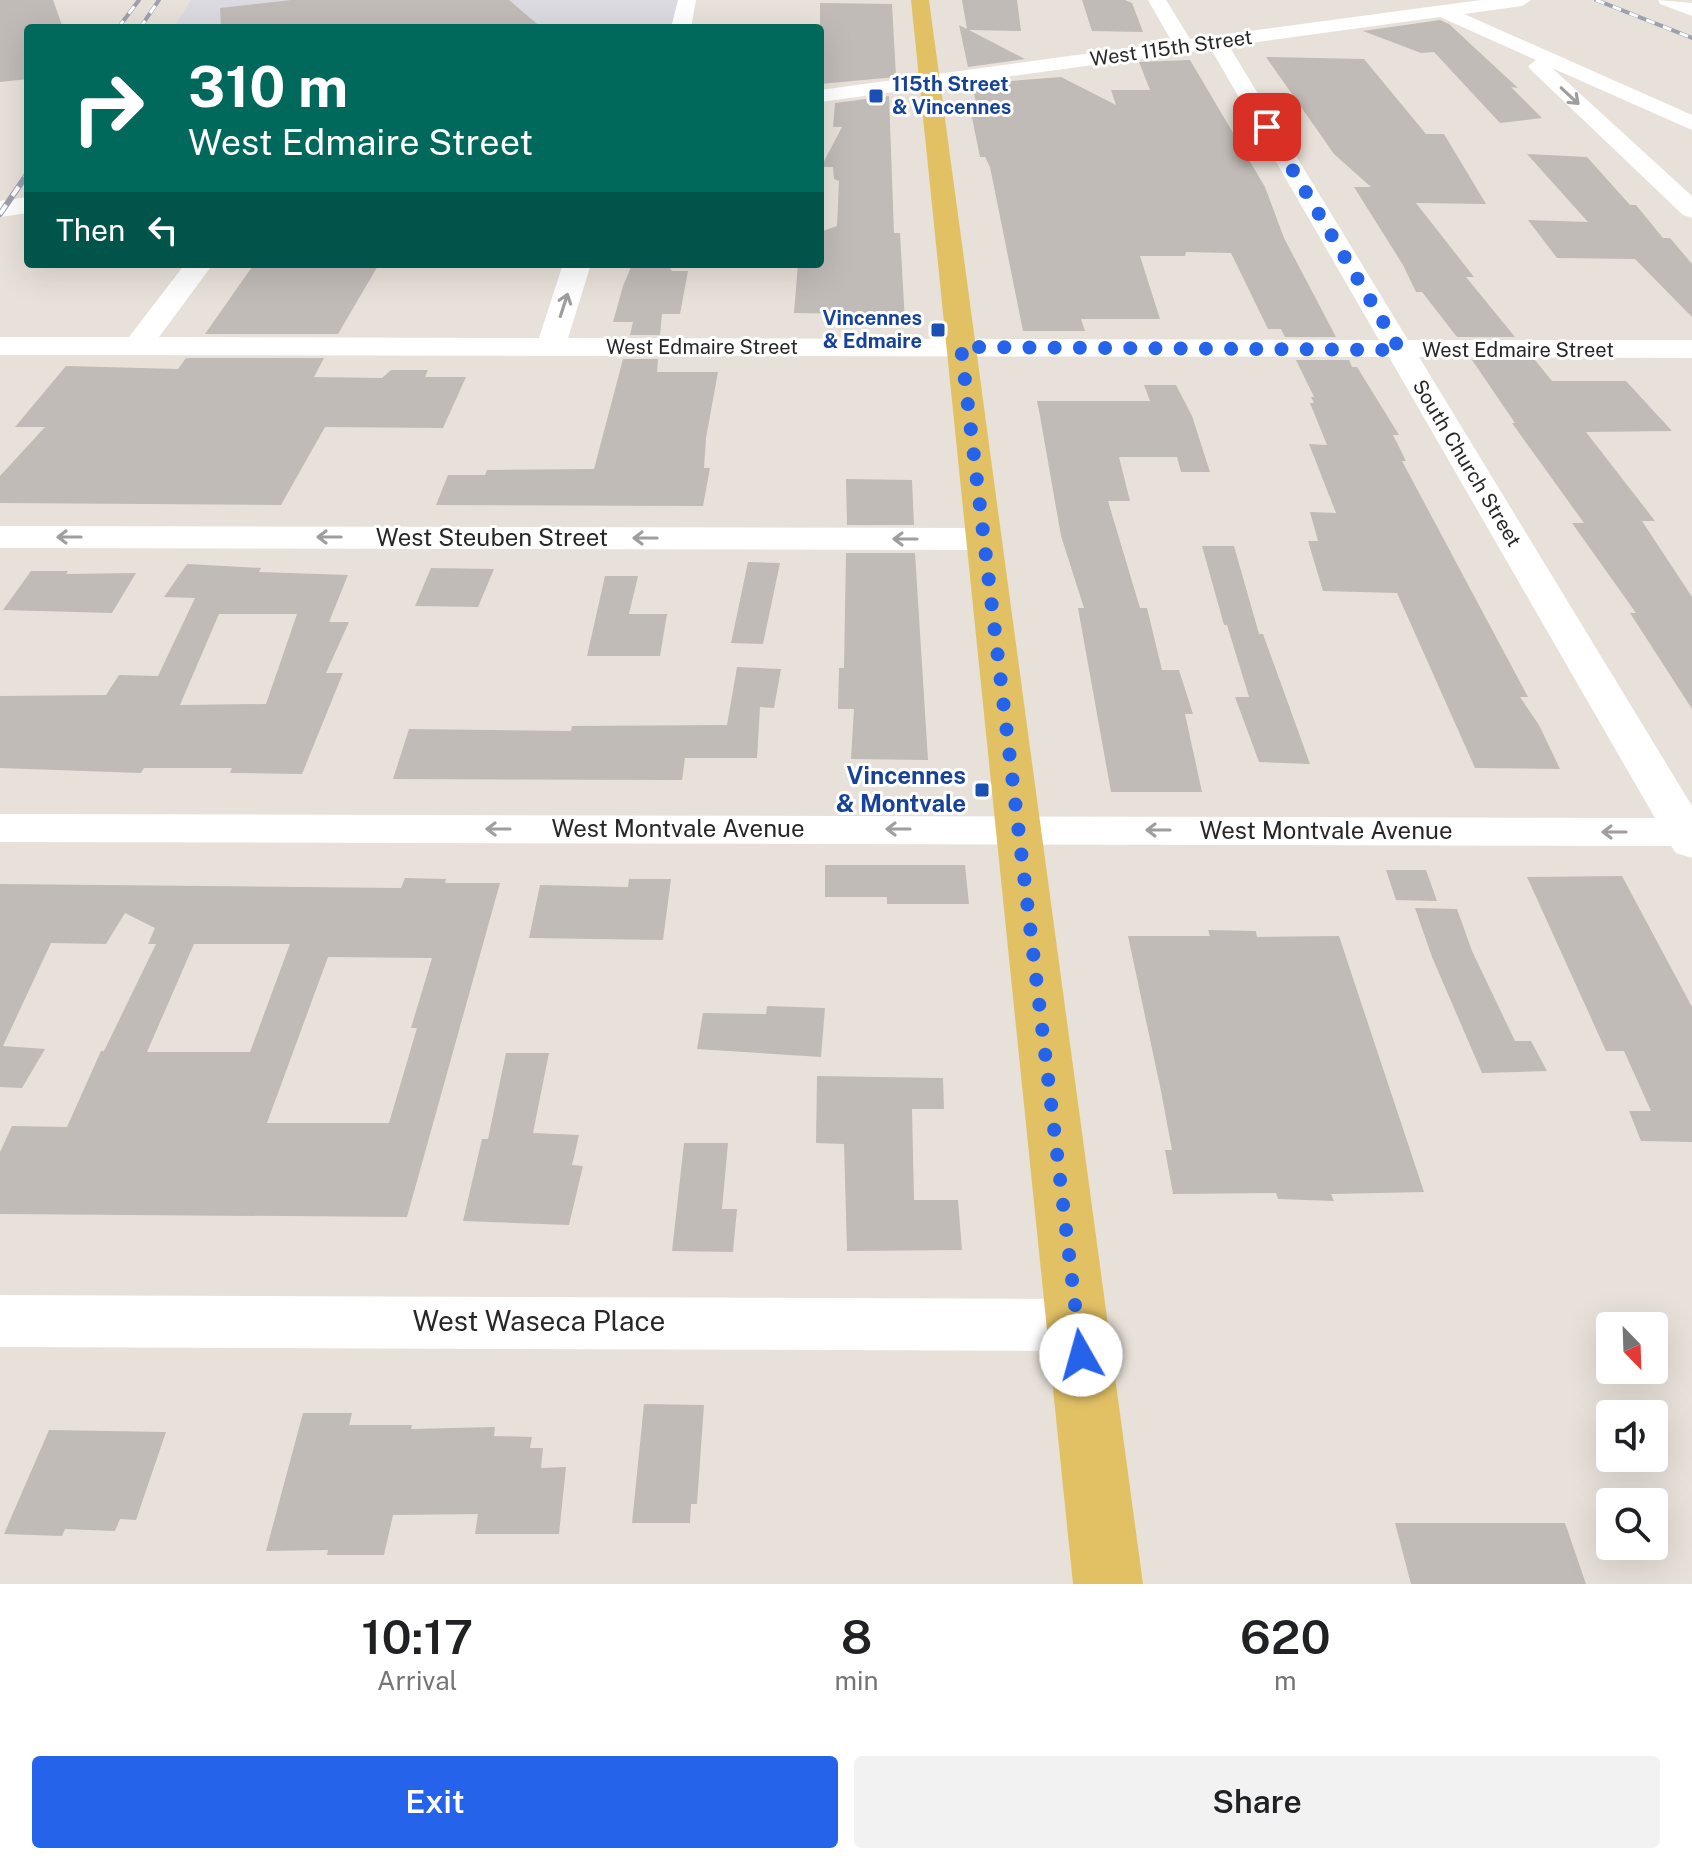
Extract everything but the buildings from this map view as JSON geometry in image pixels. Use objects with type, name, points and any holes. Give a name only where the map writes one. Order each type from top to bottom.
[{"type":"main road","points":[[920,0],[1108,1584]]},
{"type":"street","points":[[682,24],[687,0]]},
{"type":"street","points":[[1157,0],[1184,46]]},
{"type":"street","points":[[1384,0],[1400,17]]},
{"type":"street","name":"West 115th Street","points":[[824,95],[1522,0]]},
{"type":"street","points":[[1667,0],[1692,10]]},
{"type":"street","points":[[1443,11],[1692,123]]},
{"type":"street","name":"South Church Street","points":[[1217,42],[1690,836]]},
{"type":"street","points":[[1513,42],[1692,210]]},
{"type":"street","points":[[0,209],[24,206]]},
{"type":"street","points":[[138,346],[196,268]]},
{"type":"street","points":[[551,346],[576,268]]},
{"type":"street","name":"West Edmaire Street","points":[[2,350],[138,346],[1692,349]]},
{"type":"street","name":"West Steuben Street","points":[[0,537],[983,539]]},
{"type":"street","name":"West Montvale Avenue","points":[[0,828],[1018,829],[1690,836]]},
{"type":"street","name":"West Waseca Place","points":[[0,1321],[1077,1325]]},
{"type":"shaded area","points":[[191,0],[680,0],[673,24],[176,24]]},
{"type":"railway","points":[[121,24],[139,0]]},
{"type":"railway","points":[[143,24],[159,0]]},
{"type":"railway","points":[[1596,0],[1692,38]]},
{"type":"railway","points":[[0,214],[24,179]]},
{"type":"place","name":"115th Street & Vincennes","points":[[876,96]]},
{"type":"place","name":"Vincennes & Edmaire","points":[[938,330]]},
{"type":"place","name":"Vincennes & Montvale","points":[[982,790]]},
{"type":"route","points":[[1081,1355],[961,347],[1400,350],[1267,127]]}]
